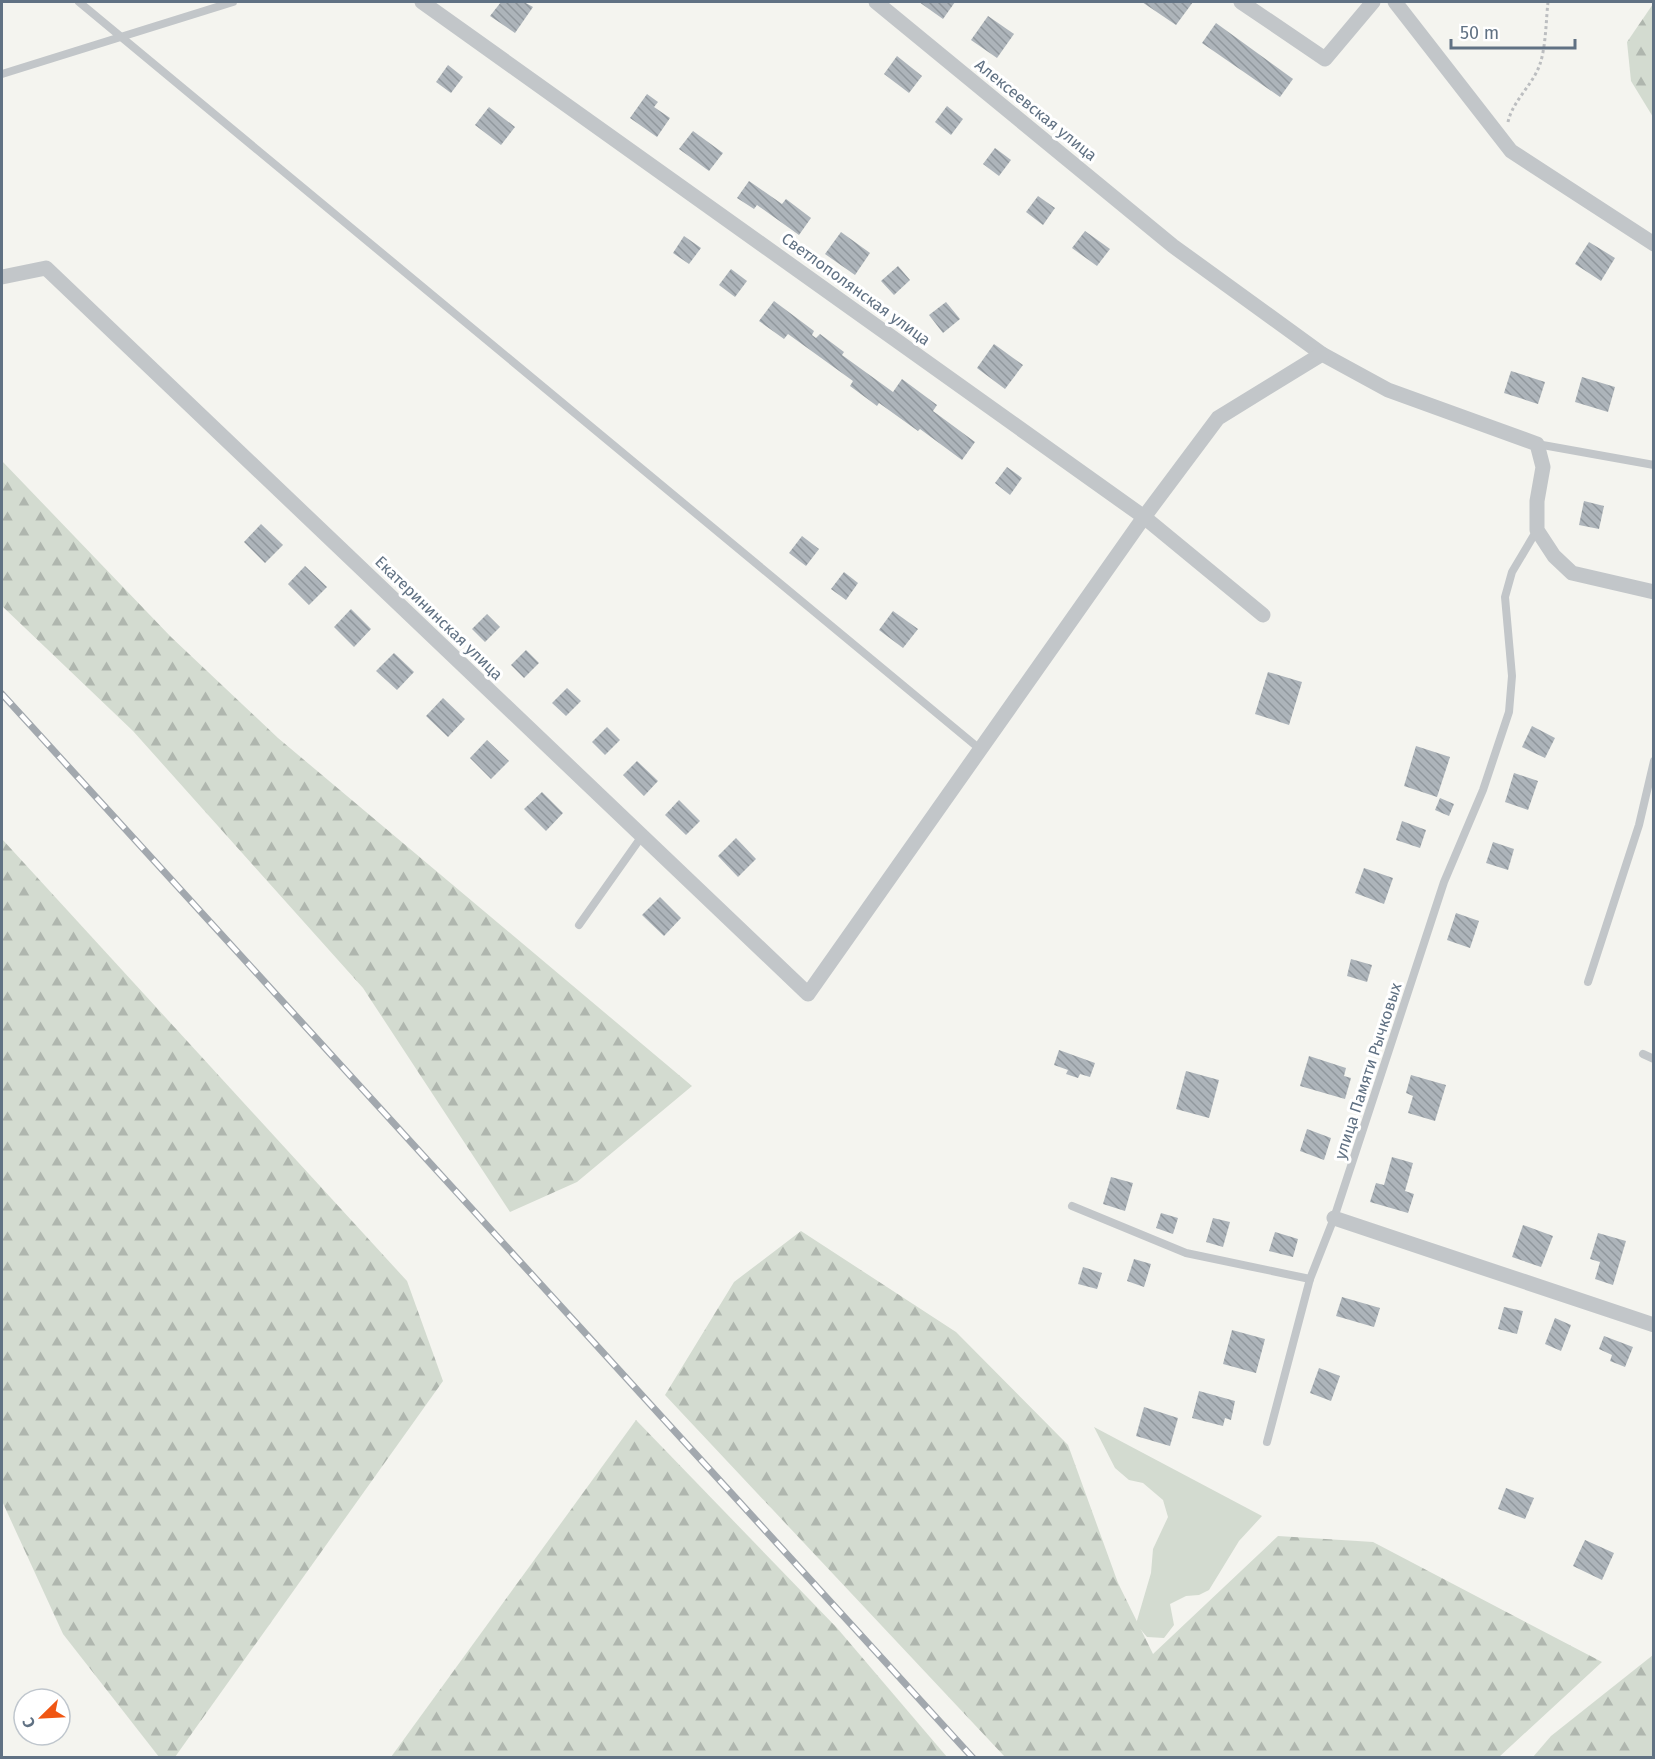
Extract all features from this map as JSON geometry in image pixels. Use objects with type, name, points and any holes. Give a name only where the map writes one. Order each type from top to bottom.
[{"type":"street","name":"Светлополянская улица","points":[[422,2],[1144,517],[1263,615]]},
{"type":"street","name":"Алексеевская улица","points":[[876,2],[1173,246],[1322,354],[1388,390],[1537,444]]},
{"type":"street","points":[[1241,2],[1324,59],[1373,2]]},
{"type":"street","points":[[1395,2],[1511,151],[1653,244]]},
{"type":"street","name":"Екатерининская улица","points":[[2,277],[46,268],[808,994],[981,750]]},
{"type":"street","points":[[981,750],[1144,517],[1218,418],[1322,354]]},
{"type":"street","points":[[1537,444],[1543,467],[1537,501],[1537,530],[1554,556],[1572,573],[1653,592]]},
{"type":"street","points":[[1334,1218],[1653,1325]]},
{"type":"lane","points":[[79,2],[981,750]]},
{"type":"lane","points":[[2,74],[233,2]]},
{"type":"lane","points":[[1537,444],[1653,465]]},
{"type":"lane","name":"улица Памяти Рычковых","points":[[1267,1442],[1310,1280],[1334,1218],[1444,882],[1483,790],[1509,712],[1512,676],[1505,597],[1512,572],[1537,530]]},
{"type":"lane","points":[[1588,982],[1639,825],[1653,761]]},
{"type":"lane","points":[[579,925],[642,836]]},
{"type":"lane","points":[[1643,1054],[1653,1059]]},
{"type":"lane","points":[[1072,1206],[1186,1253],[1310,1280]]},
{"type":"path","points":[[1511,151],[1507,130],[1509,118],[1515,105],[1529,87],[1540,63],[1548,2]]},
{"type":"green space","points":[[1653,4],[1653,117],[1631,81],[1627,42]]},
{"type":"green space","points":[[2,461],[171,637],[278,738],[692,1086],[577,1182],[510,1212],[363,988],[133,731],[2,606]]},
{"type":"green space","points":[[2,839],[407,1281],[443,1381],[175,1757],[159,1757],[63,1634],[2,1501]]},
{"type":"green space","points":[[801,1231],[956,1332],[1068,1445],[1118,1583],[1153,1654],[1278,1536],[1373,1542],[1602,1662],[1499,1757],[1005,1757],[665,1395],[734,1282]]},
{"type":"green space","points":[[636,1420],[837,1628],[947,1757],[391,1757]]},
{"type":"green space","points":[[1094,1427],[1262,1516],[1239,1541],[1209,1590],[1199,1595],[1186,1596],[1170,1604],[1174,1625],[1164,1638],[1147,1637],[1136,1624],[1151,1573],[1153,1549],[1168,1517],[1163,1500],[1143,1483],[1129,1480],[1115,1468]]},
{"type":"green space","points":[[1653,1655],[1653,1757],[1533,1757],[1551,1736]]},
{"type":"building","points":[[501,2],[524,2],[533,7],[515,33],[490,16]]},
{"type":"building","points":[[919,2],[955,2],[943,19]]},
{"type":"building","points":[[1142,2],[1193,2],[1176,25]]},
{"type":"building","points":[[988,16],[1014,34],[997,58],[971,40]]},
{"type":"building","points":[[1216,23],[1293,79],[1280,97],[1202,43]]},
{"type":"building","points":[[897,56],[922,76],[909,93],[884,74]]},
{"type":"building","points":[[448,65],[463,77],[451,93],[436,82]]},
{"type":"building","points":[[647,94],[658,102],[654,107],[670,118],[657,137],[630,118]]},
{"type":"building","points":[[947,106],[963,119],[951,135],[935,122]]},
{"type":"building","points":[[489,107],[515,127],[501,145],[475,125]]},
{"type":"building","points":[[693,131],[723,153],[709,171],[679,149]]},
{"type":"building","points":[[995,148],[1011,160],[999,176],[983,164]]},
{"type":"building","points":[[749,181],[782,204],[786,199],[811,218],[799,235],[757,205],[754,209],[737,198]]},
{"type":"building","points":[[1038,196],[1055,208],[1043,225],[1026,212]]},
{"type":"building","points":[[1085,231],[1110,249],[1097,266],[1072,248]]},
{"type":"building","points":[[841,232],[870,253],[855,275],[825,254]]},
{"type":"building","points":[[684,236],[701,248],[689,264],[673,253]]},
{"type":"building","points":[[1589,242],[1615,258],[1601,281],[1575,264]]},
{"type":"building","points":[[898,266],[910,280],[894,295],[881,281]]},
{"type":"building","points":[[731,269],[747,281],[735,297],[719,285]]},
{"type":"building","points":[[774,301],[814,331],[812,335],[816,338],[820,334],[844,352],[842,355],[893,392],[902,379],[937,405],[933,411],[975,442],[962,460],[920,429],[918,431],[879,403],[877,406],[850,386],[853,381],[788,334],[784,339],[759,321]]},
{"type":"building","points":[[946,302],[960,319],[943,333],[929,315]]},
{"type":"building","points":[[994,344],[1023,365],[1005,389],[977,368]]},
{"type":"building","points":[[1511,371],[1545,382],[1538,404],[1504,393]]},
{"type":"building","points":[[1582,377],[1615,387],[1608,412],[1575,402]]},
{"type":"building","points":[[1007,467],[1022,478],[1010,495],[995,483]]},
{"type":"building","points":[[1584,501],[1604,506],[1599,529],[1579,525]]},
{"type":"building","points":[[261,524],[283,545],[265,563],[244,542]]},
{"type":"building","points":[[802,536],[819,549],[806,566],[789,553]]},
{"type":"building","points":[[305,566],[327,587],[309,605],[288,584]]},
{"type":"building","points":[[844,572],[858,583],[846,600],[831,589]]},
{"type":"building","points":[[351,609],[371,629],[354,647],[334,627]]},
{"type":"building","points":[[893,611],[918,629],[903,648],[879,630]]},
{"type":"building","points":[[487,614],[500,627],[485,642],[472,629]]},
{"type":"building","points":[[526,650],[539,663],[524,678],[511,665]]},
{"type":"building","points":[[394,653],[414,672],[397,690],[376,671]]},
{"type":"building","points":[[1268,672],[1302,682],[1289,725],[1255,714]]},
{"type":"building","points":[[567,688],[581,701],[566,716],[552,703]]},
{"type":"building","points":[[443,698],[465,719],[448,737],[426,716]]},
{"type":"building","points":[[1532,726],[1555,738],[1545,758],[1522,747]]},
{"type":"building","points":[[607,727],[620,740],[605,755],[592,742]]},
{"type":"building","points":[[487,740],[509,761],[491,779],[470,758]]},
{"type":"building","points":[[1416,746],[1450,757],[1437,797],[1404,786]]},
{"type":"building","points":[[637,761],[658,781],[644,796],[623,775]]},
{"type":"building","points":[[1514,773],[1538,781],[1528,810],[1505,802]]},
{"type":"building","points":[[542,792],[563,813],[546,831],[524,809]]},
{"type":"building","points":[[1440,798],[1454,804],[1449,816],[1435,810]]},
{"type":"building","points":[[679,800],[700,821],[686,835],[665,815]]},
{"type":"building","points":[[1402,821],[1426,830],[1420,848],[1396,840]]},
{"type":"building","points":[[736,838],[756,859],[738,877],[718,856]]},
{"type":"building","points":[[1493,842],[1514,849],[1508,870],[1486,863]]},
{"type":"building","points":[[1364,868],[1393,878],[1384,904],[1355,893]]},
{"type":"building","points":[[660,897],[681,918],[664,936],[642,915]]},
{"type":"building","points":[[1456,913],[1479,921],[1470,948],[1447,940]]},
{"type":"building","points":[[1351,959],[1372,965],[1367,982],[1347,976]]},
{"type":"building","points":[[1059,1050],[1095,1063],[1090,1077],[1080,1074],[1078,1078],[1066,1074],[1068,1070],[1054,1065]]},
{"type":"building","points":[[1309,1056],[1346,1068],[1344,1076],[1351,1078],[1345,1099],[1300,1086]]},
{"type":"building","points":[[1186,1071],[1219,1080],[1209,1118],[1176,1109]]},
{"type":"building","points":[[1411,1075],[1446,1085],[1435,1121],[1408,1113],[1413,1096],[1406,1093]]},
{"type":"building","points":[[1307,1129],[1331,1138],[1324,1160],[1300,1151]]},
{"type":"building","points":[[1392,1157],[1413,1163],[1405,1191],[1414,1194],[1408,1213],[1370,1202],[1376,1183],[1384,1185]]},
{"type":"building","points":[[1111,1177],[1133,1183],[1125,1211],[1103,1204]]},
{"type":"building","points":[[1161,1213],[1178,1218],[1173,1234],[1156,1228]]},
{"type":"building","points":[[1213,1218],[1230,1222],[1223,1247],[1206,1242]]},
{"type":"building","points":[[1523,1225],[1553,1236],[1541,1267],[1512,1257]]},
{"type":"building","points":[[1275,1232],[1298,1239],[1293,1257],[1269,1251]]},
{"type":"building","points":[[1598,1233],[1626,1241],[1613,1285],[1595,1279],[1600,1262],[1590,1259]]},
{"type":"building","points":[[1134,1259],[1151,1264],[1144,1287],[1127,1281]]},
{"type":"building","points":[[1083,1267],[1102,1273],[1097,1289],[1078,1284]]},
{"type":"building","points":[[1342,1297],[1380,1308],[1374,1327],[1336,1316]]},
{"type":"building","points":[[1504,1307],[1523,1311],[1517,1334],[1498,1329]]},
{"type":"building","points":[[1555,1318],[1571,1325],[1561,1351],[1545,1344]]},
{"type":"building","points":[[1232,1330],[1265,1339],[1256,1373],[1223,1364]]},
{"type":"building","points":[[1604,1336],[1633,1347],[1625,1367],[1610,1361],[1612,1355],[1599,1349]]},
{"type":"building","points":[[1319,1368],[1340,1376],[1331,1401],[1310,1393]]},
{"type":"building","points":[[1199,1391],[1235,1401],[1231,1420],[1225,1418],[1223,1426],[1192,1418]]},
{"type":"building","points":[[1144,1407],[1178,1418],[1170,1446],[1136,1436]]},
{"type":"building","points":[[1506,1488],[1534,1498],[1525,1519],[1498,1509]]},
{"type":"building","points":[[1585,1540],[1614,1553],[1602,1580],[1573,1566]]},
{"type":"railway","points":[[2,694],[973,1758]]}]
